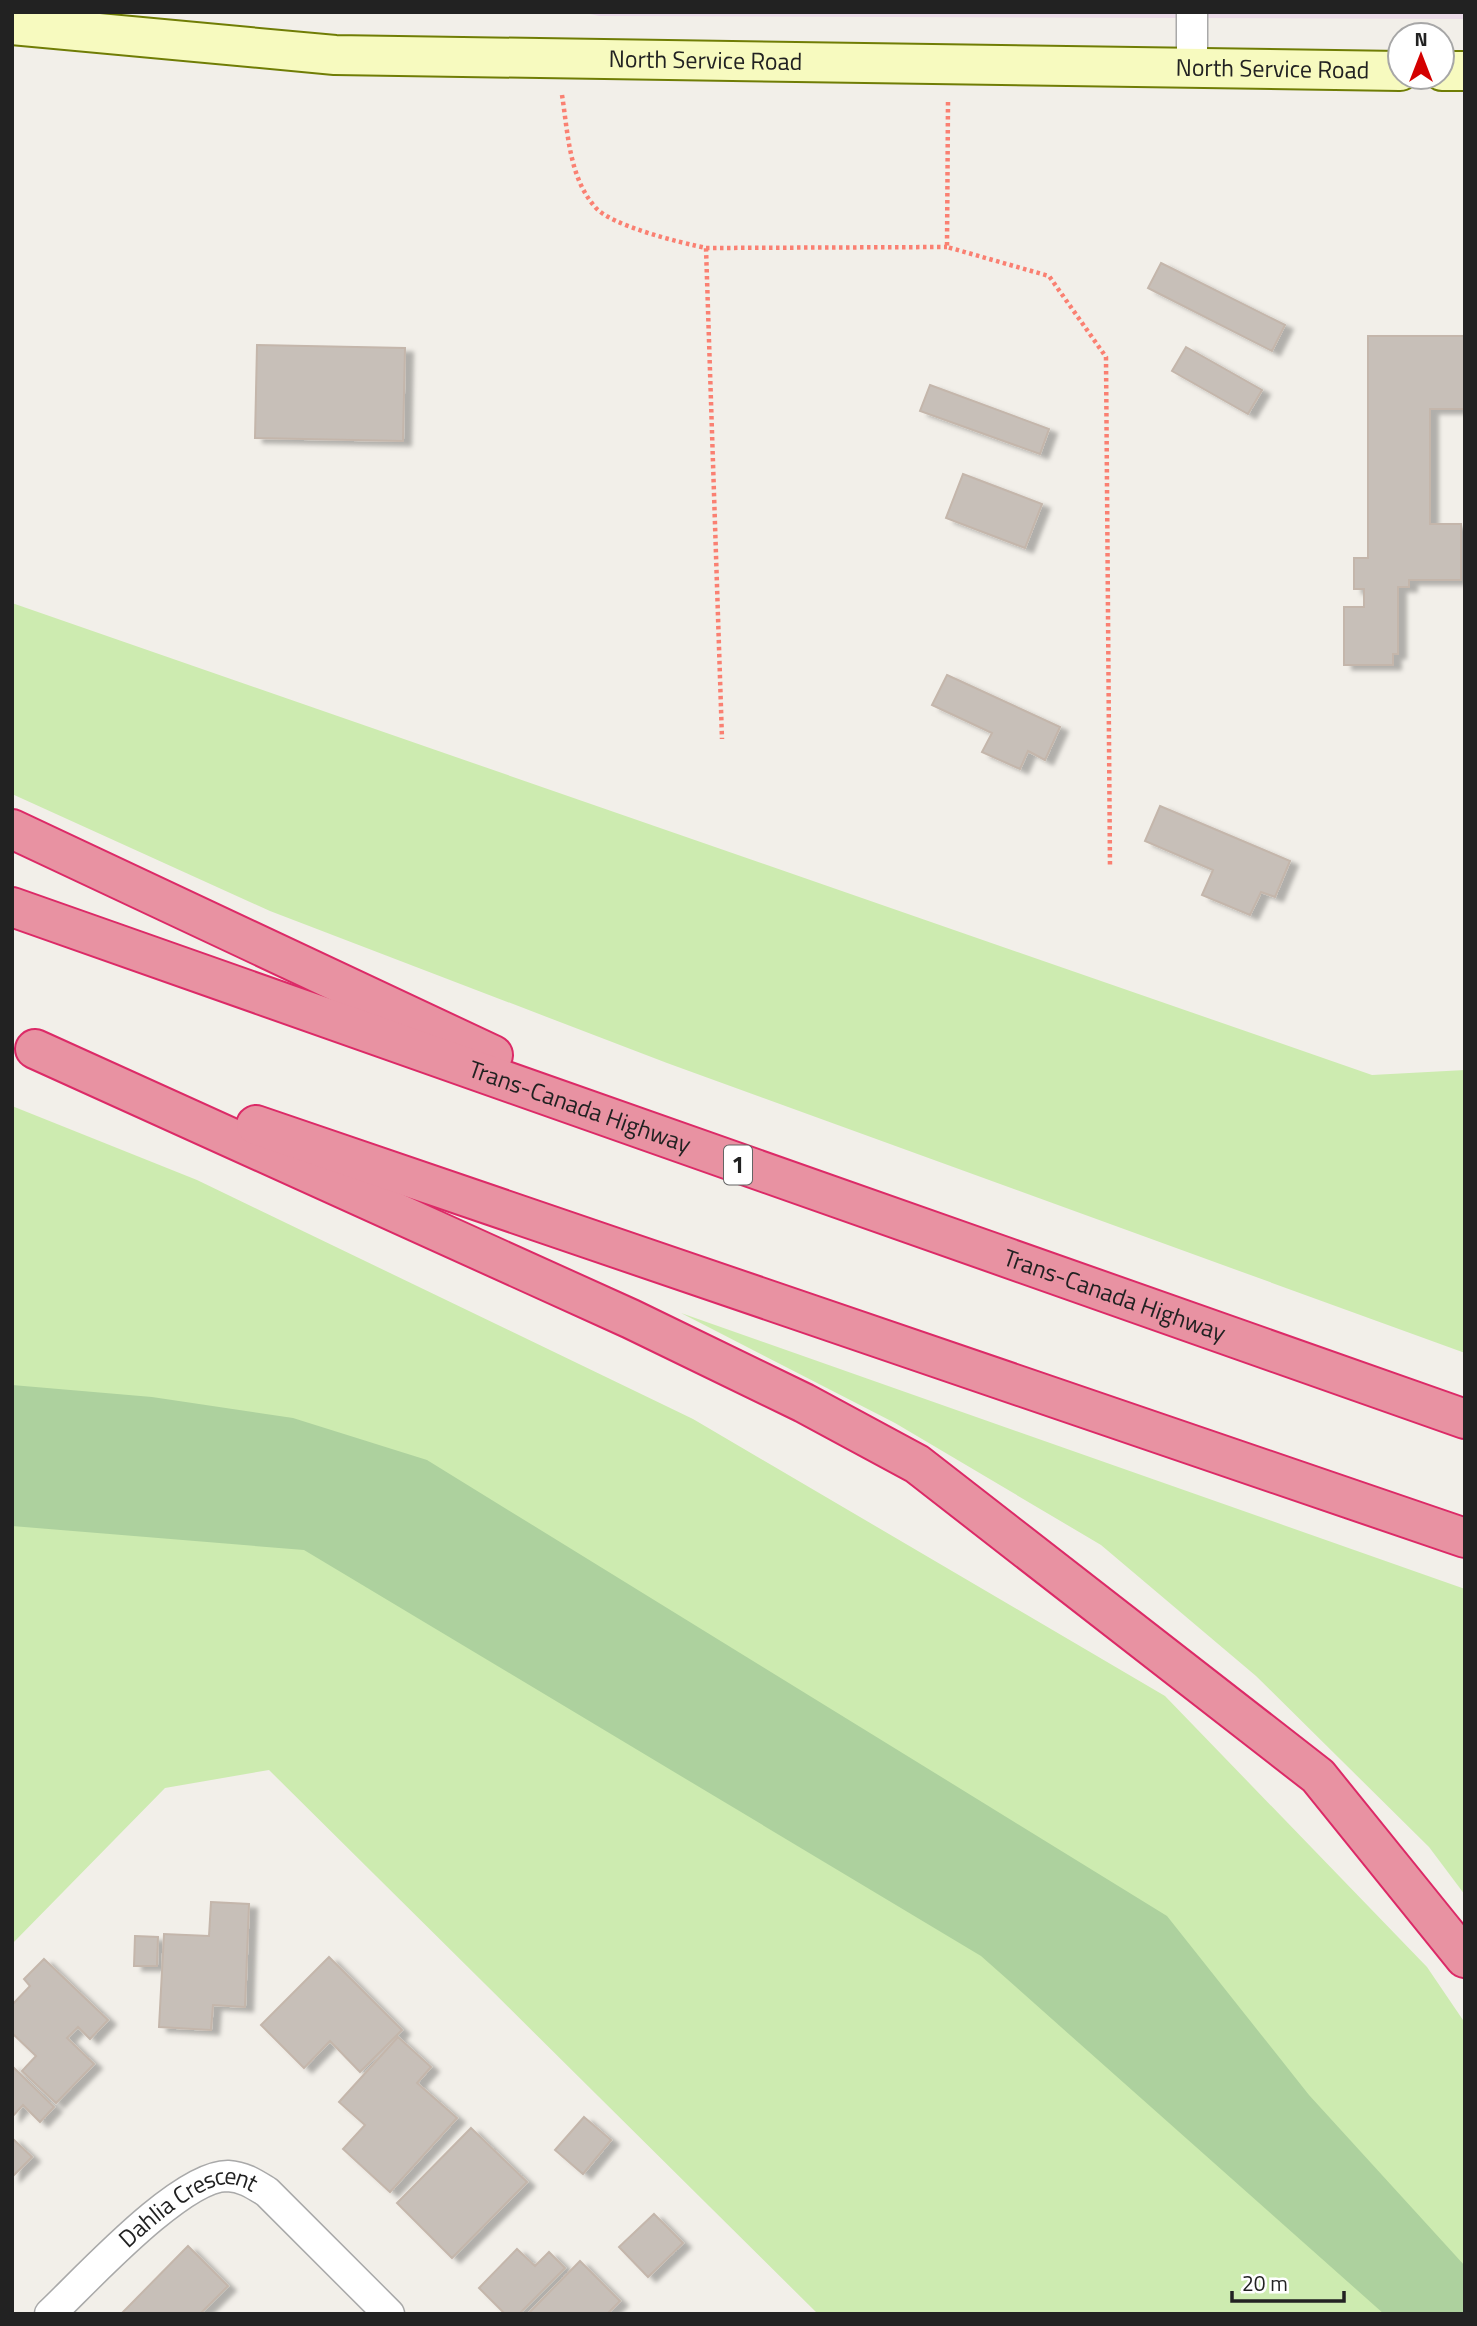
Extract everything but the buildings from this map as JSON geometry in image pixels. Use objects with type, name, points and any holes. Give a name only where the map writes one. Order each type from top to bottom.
[{"type":"highway","points":[[12,829],[688,1148]]},
{"type":"highway","name":"Trans-Canada Highway","points":[[12,907],[688,1148],[1465,1419]]},
{"type":"highway","points":[[24,1045],[1465,1538]]},
{"type":"highway","points":[[24,1045],[631,1319],[804,1403],[917,1464],[1318,1776],[1465,1958]]},
{"type":"street","points":[[1192,12],[1192,70]]},
{"type":"street","name":"North Service Road","points":[[12,25],[335,55],[1386,71]]},
{"type":"street","name":"Dahlia Crescent","points":[[51,2314],[176,2196],[225,2176],[247,2179],[267,2192],[389,2314]]},
{"type":"path","points":[[557,59],[572,162],[596,209],[653,236],[706,248],[947,247],[1049,276],[1106,357],[1110,867]]},
{"type":"path","points":[[947,247],[948,66]]},
{"type":"path","points":[[706,248],[722,739]]},
{"type":"shaded area","points":[[581,12],[1465,12],[1465,19],[599,16]]},
{"type":"green space","points":[[12,603],[1372,1075],[1465,1070],[1465,1353],[667,1063],[270,911],[12,794]]},
{"type":"green space","points":[[12,1106],[197,1180],[693,1419],[1165,1696],[1427,1967],[1465,2023],[1465,2314],[818,2314],[269,1770],[165,1788],[12,1944]]},
{"type":"green space","points":[[681,1313],[1465,1589],[1465,1895],[1429,1847],[1256,1676],[1101,1545],[895,1423]]},
{"type":"green space","points":[[12,1385],[152,1397],[293,1418],[427,1460],[1167,1916],[1309,2095],[1465,2266],[1465,2314],[1384,2314],[981,1956],[304,1550],[12,1526]]}]
